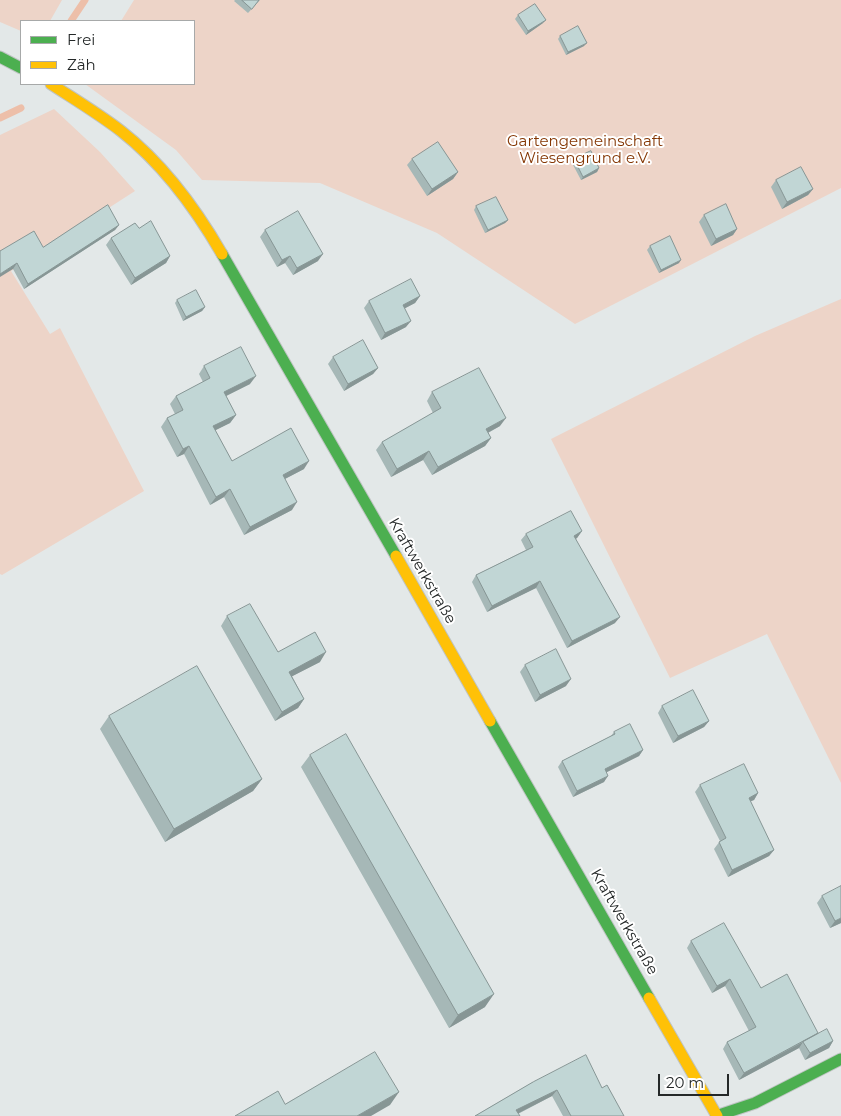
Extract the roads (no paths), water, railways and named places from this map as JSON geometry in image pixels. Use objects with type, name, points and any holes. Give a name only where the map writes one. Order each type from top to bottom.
[{"type":"main road","points":[[0,56],[20,67]]},
{"type":"main road","name":"Kraftwerkstraße","points":[[52,85],[121,131],[165,173],[212,236],[717,1116],[755,1103],[841,1059]]},
{"type":"waterway","points":[[72,20],[85,0]]},
{"type":"waterway","points":[[0,118],[21,108]]},
{"type":"park label","name":"Gartengemeinschaft Wiesengrund e.V.","points":[[585,150]]}]
